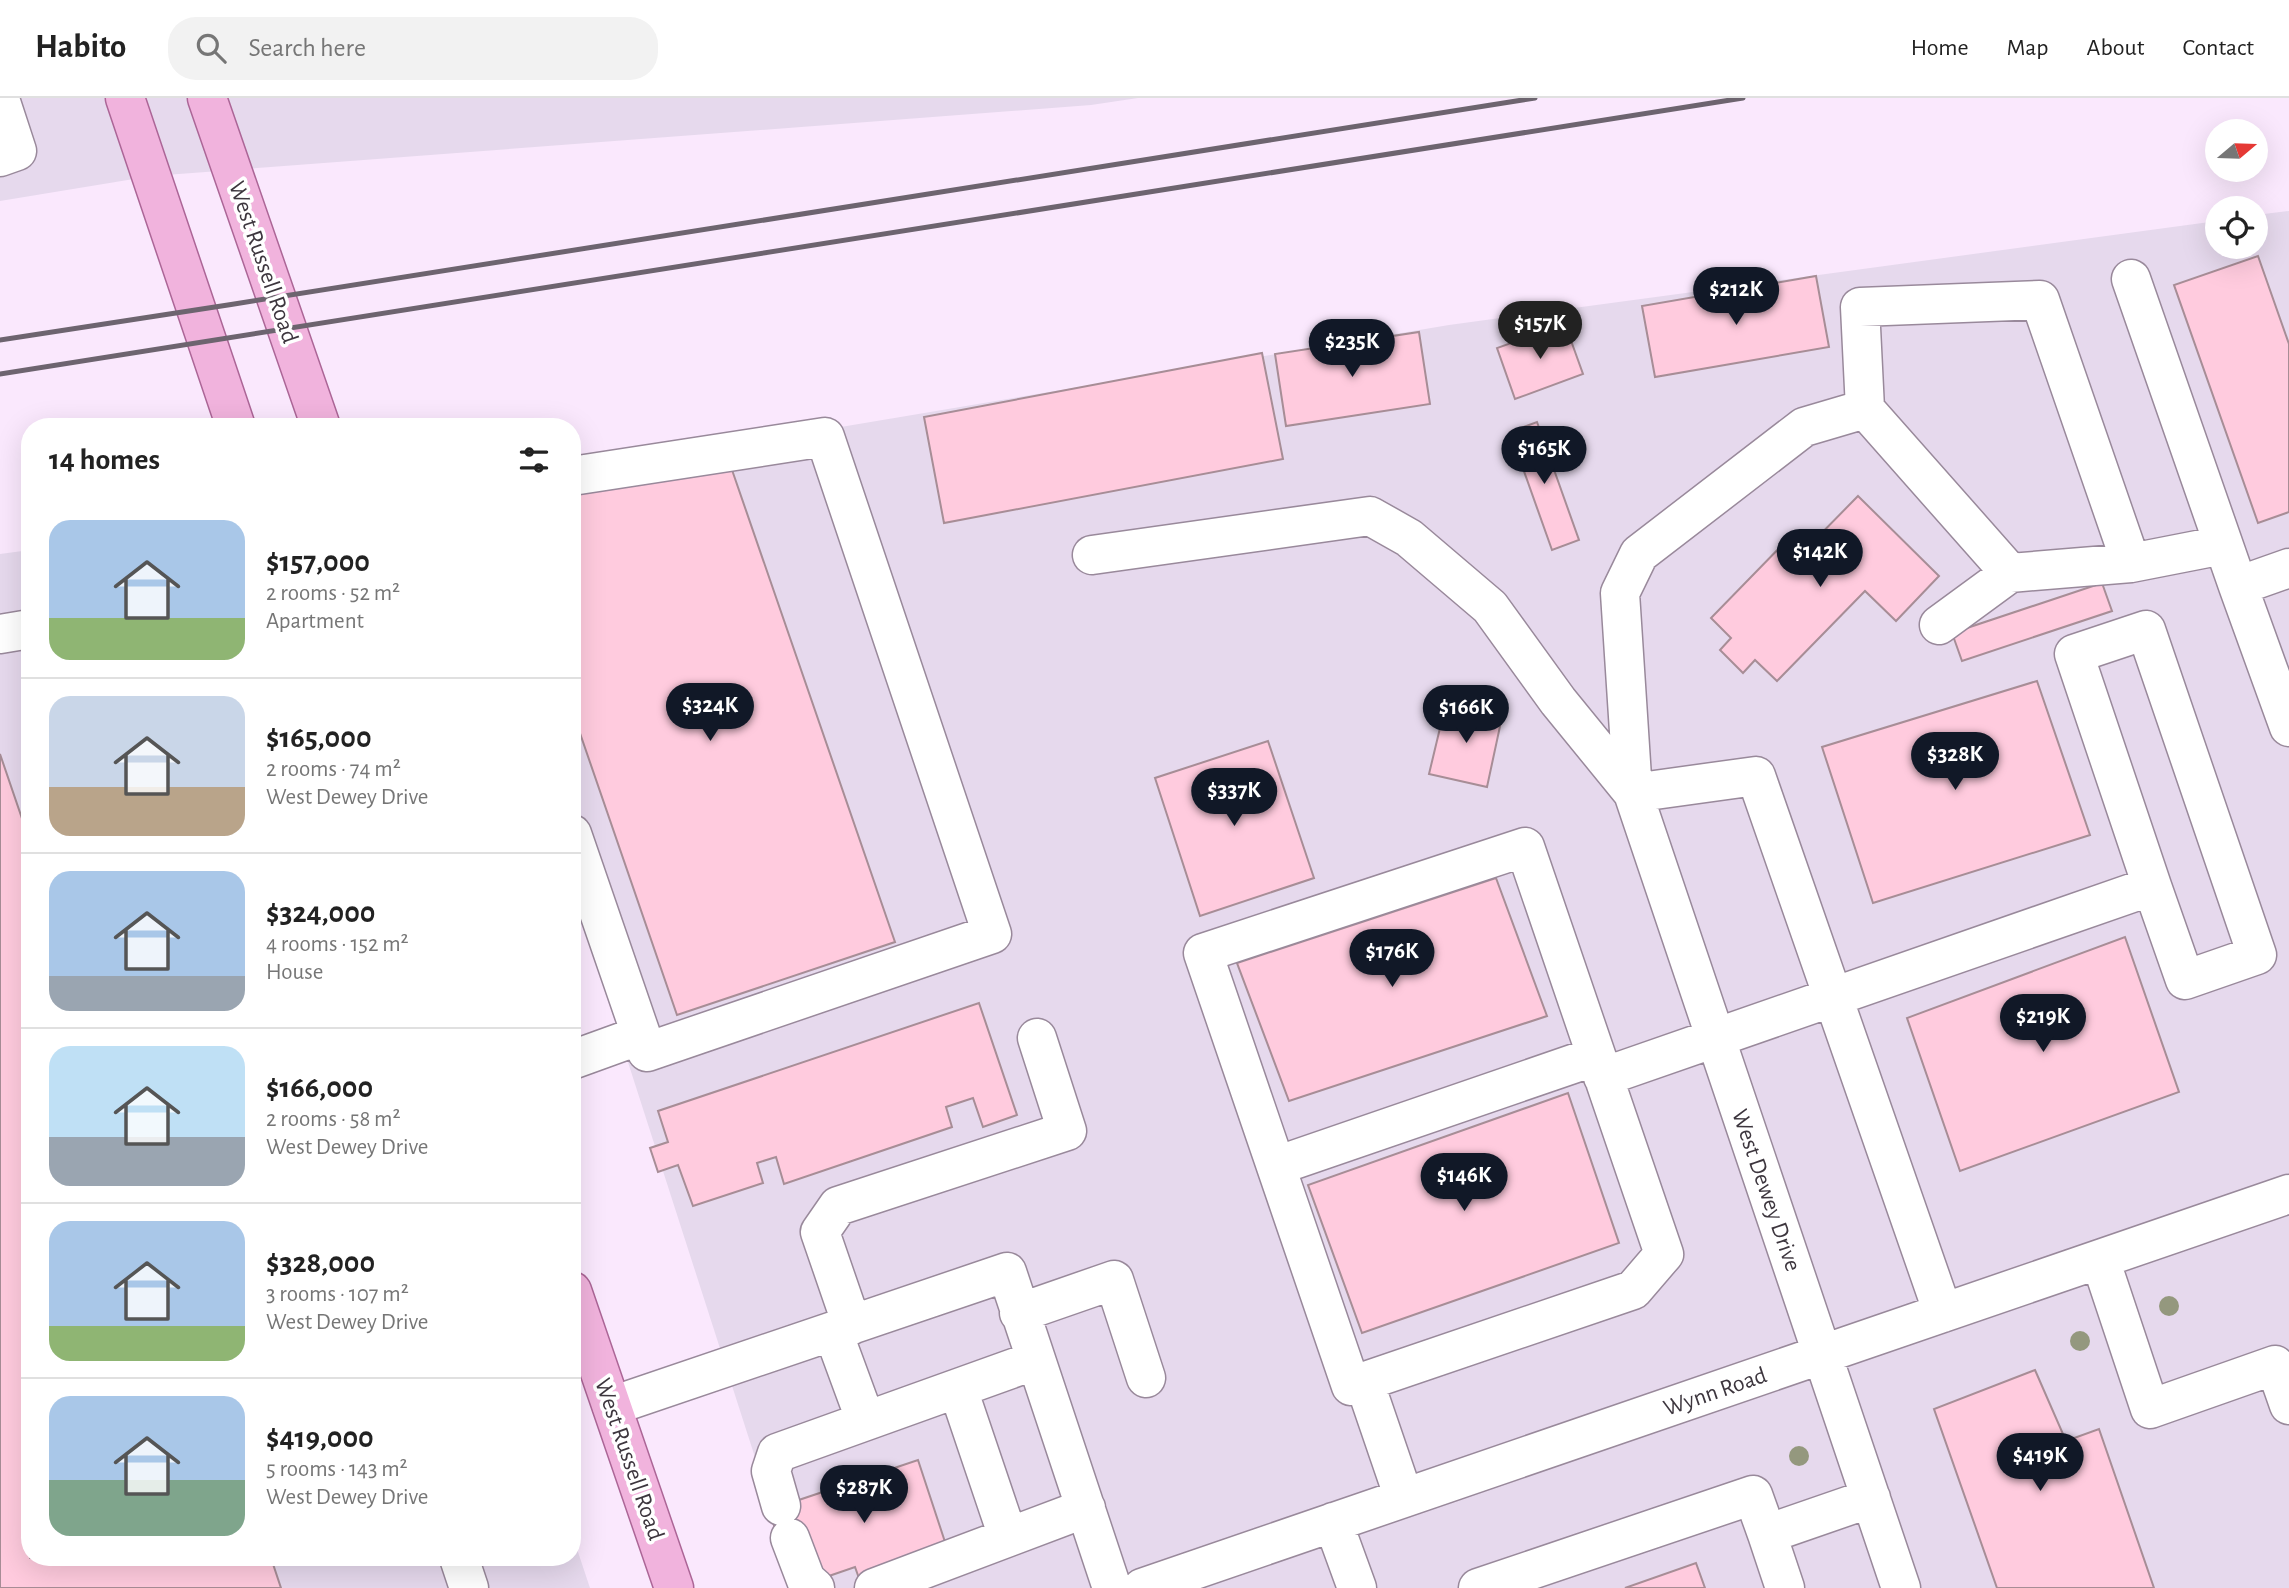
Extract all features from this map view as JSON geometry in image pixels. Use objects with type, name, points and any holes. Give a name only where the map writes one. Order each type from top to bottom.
[{"type":"main road","points":[[125,98],[233,418]]},
{"type":"main road","name":"West Russell Road","points":[[207,98],[318,418]]},
{"type":"main road","name":"West Russell Road","points":[[581,1347],[612,1406],[674,1588]]},
{"type":"street","points":[[0,99],[17,151],[0,157]]},
{"type":"street","points":[[2131,279],[2289,727]]},
{"type":"street","points":[[2011,573],[1865,409],[1860,307],[2040,300],[2131,562]]},
{"type":"street","points":[[1633,793],[1620,593],[1639,554],[1804,427],[1865,409]]},
{"type":"street","points":[[581,475],[825,437],[992,934],[647,1052],[581,860]]},
{"type":"street","points":[[1092,555],[1370,516],[1409,538],[1490,607],[1558,701],[1633,793]]},
{"type":"street","points":[[1939,625],[2011,573],[2131,562],[2223,545]]},
{"type":"street","points":[[2238,586],[2289,568]]},
{"type":"street","points":[[0,634],[21,630]]},
{"type":"street","points":[[2146,630],[2257,955],[2185,980],[2152,886],[2074,654],[2146,630]]},
{"type":"street","points":[[1633,793],[1756,776],[1943,1313]]},
{"type":"street","name":"West Dewey Drive","points":[[1633,793],[1901,1588]]},
{"type":"street","points":[[1525,847],[1664,1254],[1633,1290],[1351,1386],[1276,1166],[1203,953],[1525,847]]},
{"type":"street","points":[[1276,1166],[1600,1066],[1715,1038],[2152,886]]},
{"type":"street","points":[[581,1057],[641,1035]]},
{"type":"street","points":[[864,1419],[820,1232],[838,1206],[1067,1131],[1037,1038]]},
{"type":"street","name":"Wynn Road","points":[[1157,1585],[2289,1194]]},
{"type":"street","points":[[2100,1259],[2150,1409],[2275,1365],[2289,1405]]},
{"type":"street","points":[[612,1406],[1007,1272],[1112,1588]]},
{"type":"street","points":[[1019,1313],[1114,1280],[1146,1378]]},
{"type":"street","points":[[814,1588],[806,1580],[785,1522],[771,1471],[777,1453],[864,1419],[958,1389],[1036,1360]]},
{"type":"street","points":[[1364,1381],[1404,1498]]},
{"type":"street","points":[[958,1389],[1008,1537]]},
{"type":"street","points":[[1478,1588],[1754,1495],[1785,1588]]},
{"type":"street","points":[[1767,1534],[1871,1498]]},
{"type":"street","points":[[874,1588],[1086,1508]]},
{"type":"street","points":[[1334,1522],[1357,1588]]},
{"type":"street","points":[[462,1566],[469,1588]]},
{"type":"shaded area","points":[[0,98],[1138,98],[1091,105],[152,176],[0,201]]},
{"type":"shaded area","points":[[2289,211],[2289,1588],[797,1588],[581,916],[581,470],[1449,325],[2205,223],[2205,259],[2268,259],[2268,214]]},
{"type":"shaded area","points":[[21,551],[21,1566],[581,1566],[581,1561],[590,1588],[0,1588],[0,554]]},
{"type":"building","points":[[2249,259],[2259,259],[2289,344],[2289,512],[2258,523],[2174,285]]},
{"type":"building","points":[[1816,276],[1829,347],[1655,377],[1642,306]]},
{"type":"building","points":[[1565,324],[1583,374],[1515,399],[1497,348]]},
{"type":"building","points":[[1419,332],[1430,404],[1286,426],[1275,354]]},
{"type":"building","points":[[1262,353],[1283,459],[944,523],[924,417]]},
{"type":"building","points":[[1537,422],[1579,540],[1552,550],[1510,432]]},
{"type":"building","points":[[731,467],[895,942],[677,1015],[581,736],[581,489]]},
{"type":"building","points":[[1858,496],[1939,576],[1896,621],[1865,591],[1777,681],[1755,660],[1743,673],[1720,650],[1731,638],[1711,618],[1791,536],[1805,550]]},
{"type":"building","points":[[2102,583],[2112,611],[1962,661],[1952,633]]},
{"type":"building","points":[[2037,681],[2090,835],[1873,903],[1822,747]]},
{"type":"building","points":[[1446,703],[1502,717],[1487,787],[1429,774]]},
{"type":"building","points":[[1268,741],[1314,878],[1200,916],[1155,778]]},
{"type":"building","points":[[0,754],[21,816],[21,1566],[274,1566],[281,1588],[0,1588]]},
{"type":"building","points":[[1496,878],[1547,1016],[1289,1101],[1237,963]]},
{"type":"building","points":[[2125,937],[2179,1092],[1960,1171],[1907,1018]]},
{"type":"building","points":[[979,1003],[1017,1115],[983,1127],[973,1098],[946,1107],[952,1127],[784,1184],[776,1157],[757,1163],[763,1183],[693,1206],[678,1165],[658,1172],[650,1148],[668,1142],[658,1111]]},
{"type":"building","points":[[1568,1093],[1619,1243],[1362,1333],[1308,1185]]},
{"type":"building","points":[[2035,1370],[2066,1441],[2099,1429],[2154,1588],[1997,1588],[1934,1409]]},
{"type":"building","points":[[918,1460],[948,1551],[860,1581],[855,1567],[823,1578],[779,1541],[769,1510]]},
{"type":"building","points":[[1696,1563],[1705,1588],[1625,1588]]},
{"type":"railway","points":[[0,340],[1535,98]]},
{"type":"railway","points":[[0,374],[1743,98]]}]
